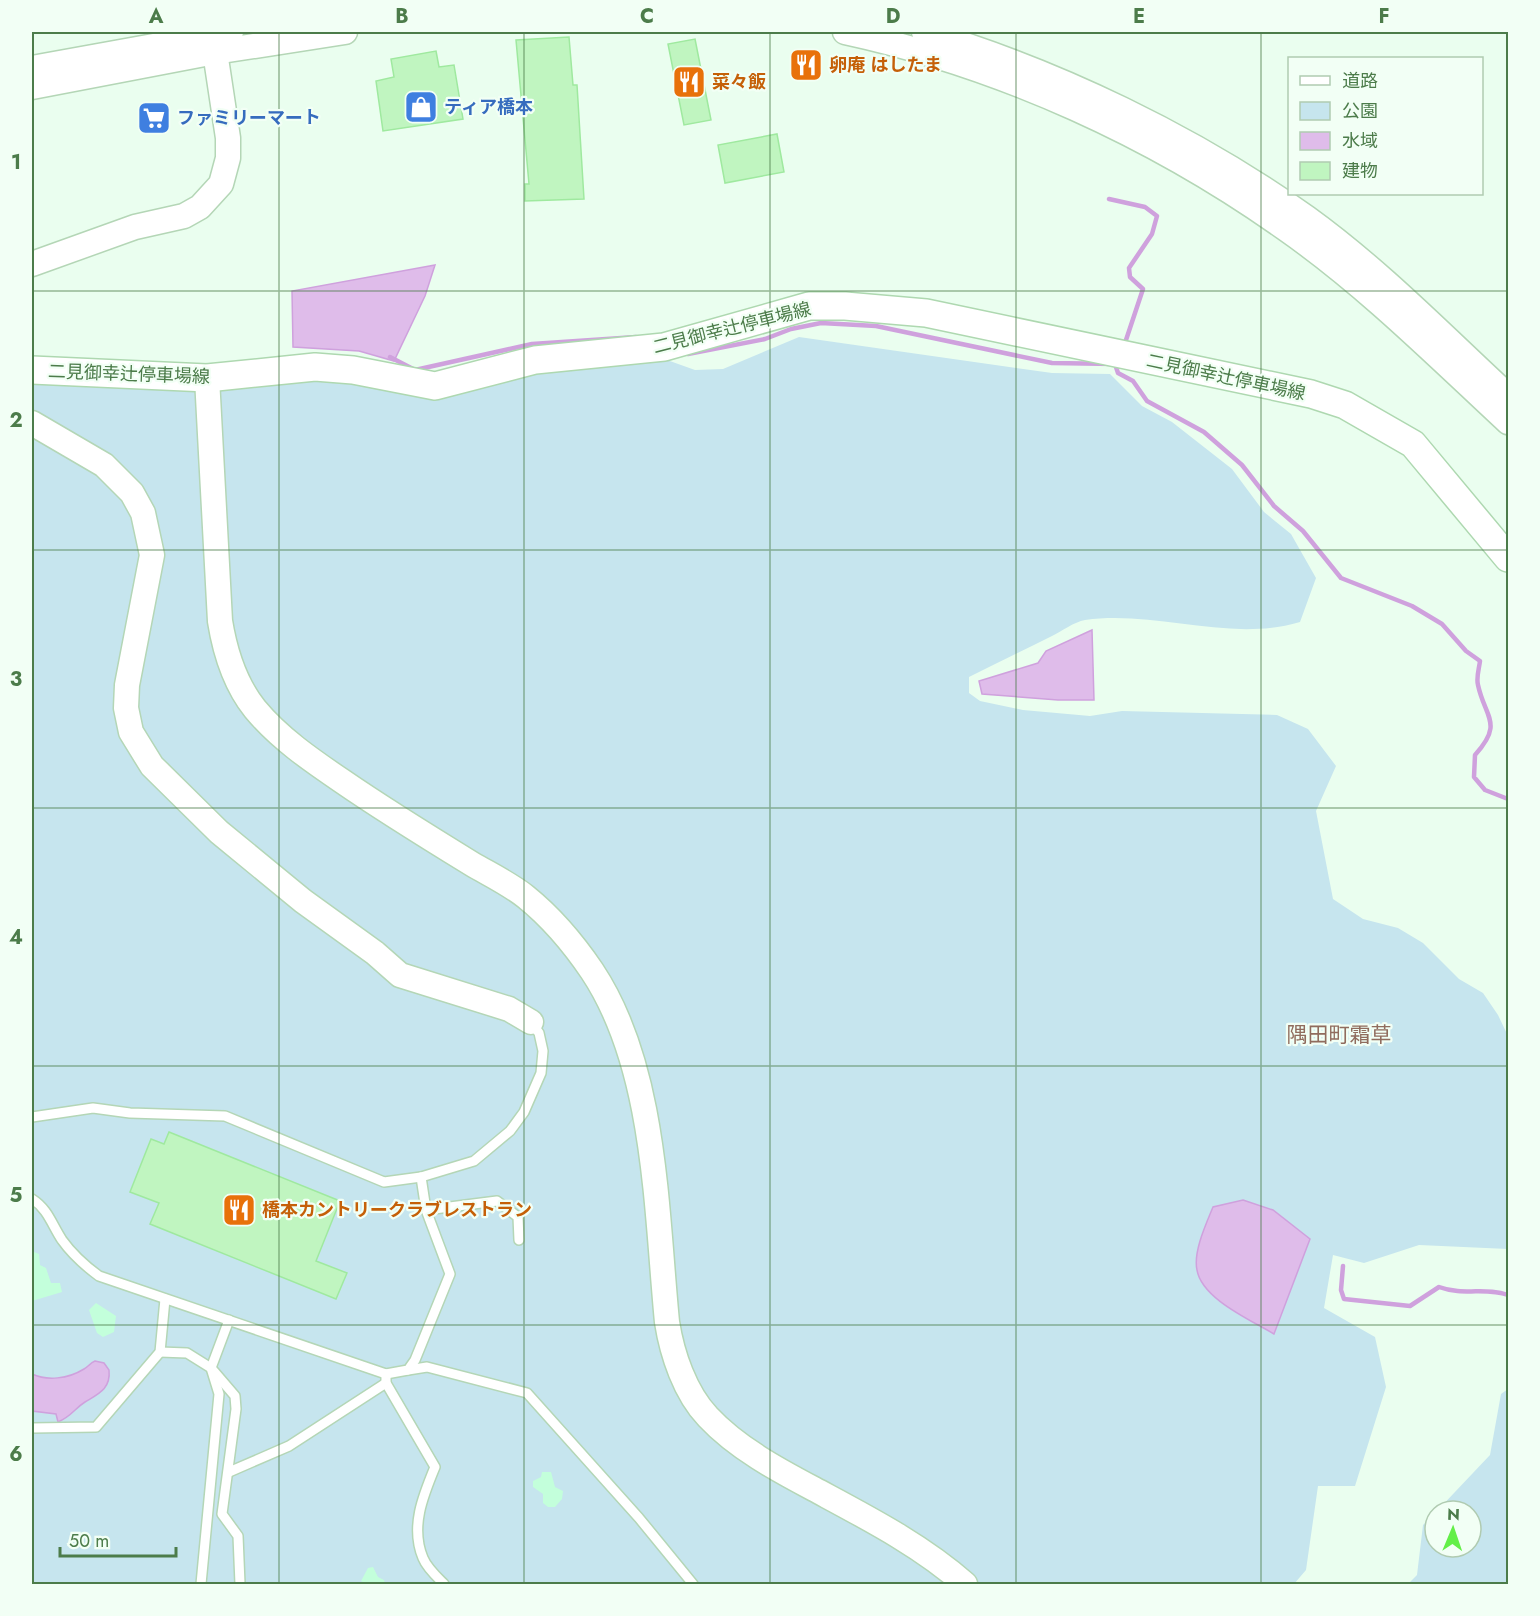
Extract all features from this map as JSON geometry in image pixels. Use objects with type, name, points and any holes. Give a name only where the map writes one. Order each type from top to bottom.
[{"type":"main road","name":"二見御幸辻停車場線","points":[[32,370],[207,378],[315,367],[353,370],[435,386],[536,360],[664,347],[809,306],[926,313],[1311,394],[1346,405],[1413,444],[1509,558]]},
{"type":"street","points":[[32,68],[217,37],[345,32]]},
{"type":"street","points":[[845,32],[933,54],[1066,105],[1138,139],[1209,179],[1286,229],[1351,280],[1509,422]]},
{"type":"street","points":[[924,32],[1107,102],[1234,170],[1308,219],[1361,262],[1509,396]]},
{"type":"street","points":[[32,87],[217,37]]},
{"type":"street","points":[[32,264],[135,227],[184,216],[209,198],[221,184],[228,158],[228,138],[217,37]]},
{"type":"street","points":[[207,378],[220,621],[224,646],[236,677],[254,708],[300,752],[379,806],[524,896],[573,943],[594,973],[613,1010],[633,1058],[647,1125],[670,1342],[690,1392],[708,1417],[742,1446],[776,1468],[908,1542],[965,1584]]},
{"type":"street","points":[[32,423],[104,465],[132,493],[143,513],[152,555],[127,685],[126,708],[131,732],[152,766],[219,832],[303,902],[375,953],[400,975],[509,1009],[531,1022]]},
{"type":"lane","points":[[32,1117],[93,1108],[130,1113],[225,1116],[384,1182],[421,1177],[474,1161],[510,1131],[524,1112],[541,1073],[543,1051],[539,1033],[531,1022]]},
{"type":"lane","points":[[408,1370],[416,1360],[450,1274],[426,1210],[421,1177]]},
{"type":"lane","points":[[32,1199],[47,1212],[62,1239],[80,1263],[99,1276],[229,1320],[386,1379],[435,1467],[422,1496],[417,1521],[423,1560],[444,1584]]},
{"type":"lane","points":[[426,1210],[497,1201],[518,1217],[519,1240]]},
{"type":"lane","points":[[32,1428],[96,1427],[160,1352],[165,1299]]},
{"type":"lane","points":[[201,1584],[219,1394],[211,1368],[229,1320]]},
{"type":"lane","points":[[160,1352],[187,1353],[211,1368],[235,1396],[236,1409],[222,1514],[238,1536],[240,1584]]},
{"type":"lane","points":[[229,1472],[289,1446],[386,1379],[408,1370],[427,1367],[527,1393],[639,1518],[693,1584]]},
{"type":"green space","points":[[799,337],[1052,373],[1110,374],[1142,406],[1172,422],[1232,469],[1264,512],[1291,534],[1316,578],[1300,622],[1273,628],[1247,629],[1139,619],[1085,620],[969,677],[969,693],[980,701],[1023,710],[1090,716],[1122,711],[1277,715],[1308,729],[1336,766],[1316,811],[1333,899],[1363,919],[1398,928],[1423,943],[1459,979],[1483,993],[1498,1015],[1508,1036],[1508,1249],[1419,1245],[1364,1263],[1333,1255],[1324,1308],[1375,1337],[1386,1387],[1355,1486],[1318,1486],[1306,1570],[1294,1584],[32,1584],[32,379],[82,387],[163,387],[294,374],[458,391],[579,365],[667,360],[695,370],[723,369]]},
{"type":"green space","points":[[1508,1389],[1508,1584],[1408,1584],[1417,1575],[1423,1525],[1423,1559],[1483,1559],[1483,1499],[1448,1499],[1490,1455],[1501,1394]]},
{"type":"sand","points":[[34,1252],[39,1254],[40,1265],[46,1268],[51,1283],[60,1283],[62,1292],[32,1301]]},
{"type":"sand","points":[[96,1303],[116,1316],[114,1332],[103,1337],[97,1333],[89,1310]]},
{"type":"sand","points":[[542,1472],[551,1472],[555,1487],[563,1491],[562,1499],[555,1507],[548,1507],[543,1503],[543,1494],[533,1487],[533,1481],[541,1477]]},
{"type":"sand","points":[[373,1567],[385,1584],[366,1584],[361,1581],[368,1568]]},
{"type":"water","points":[[435,265],[425,296],[394,361],[359,351],[293,347],[292,291]]},
{"type":"water","points":[[1092,630],[1094,700],[1058,700],[982,694],[979,681],[1038,663],[1046,651]]},
{"type":"water","points":[[1243,1200],[1273,1210],[1310,1239],[1274,1334],[1217,1299],[1201,1281],[1197,1270],[1198,1247],[1213,1207]]},
{"type":"water","points":[[95,1361],[104,1363],[109,1370],[108,1382],[99,1393],[58,1422],[56,1414],[32,1411],[32,1374],[44,1378],[64,1377],[78,1372]]},
{"type":"building","points":[[569,37],[573,85],[577,85],[584,199],[525,201],[525,184],[529,184],[516,40]]},
{"type":"building","points":[[695,39],[711,120],[684,125],[668,44]]},
{"type":"building","name":"ティア橋本","points":[[436,51],[439,67],[454,65],[463,119],[383,131],[376,81],[394,77],[391,59]]},
{"type":"building","points":[[777,134],[784,172],[725,183],[718,145]]},
{"type":"building","points":[[169,1132],[340,1201],[316,1261],[347,1273],[336,1299],[150,1224],[159,1203],[130,1192],[151,1139],[164,1144]]},
{"type":"waterway","points":[[1109,199],[1145,207],[1157,216],[1152,234],[1129,268],[1130,277],[1143,289],[1124,346]]},
{"type":"waterway","points":[[688,354],[765,339],[791,329],[821,323],[876,326],[1052,363],[1115,364],[1118,373],[1133,381],[1147,401],[1204,432],[1242,465],[1274,506],[1303,531],[1341,578],[1412,606],[1442,624],[1466,651],[1480,661],[1477,682],[1491,727],[1484,744],[1475,755],[1474,777],[1485,790],[1508,799]]},
{"type":"waterway","points":[[390,357],[415,370],[532,344],[636,337]]},
{"type":"waterway","points":[[1343,1266],[1341,1290],[1344,1299],[1410,1306],[1439,1287],[1448,1290],[1508,1295]]},
{"type":"place","name":"卵庵 はしたま","points":[[806,65]]},
{"type":"place","name":"菜々飯","points":[[689,82]]},
{"type":"place","name":"ティア橋本","points":[[421,107]]},
{"type":"place","name":"ファミリーマート","points":[[154,118]]},
{"type":"place","name":"橋本カントリークラブレストラン","points":[[239,1210]]},
{"type":"district","name":"隅田町霜草","points":[[1339,1035]]}]
